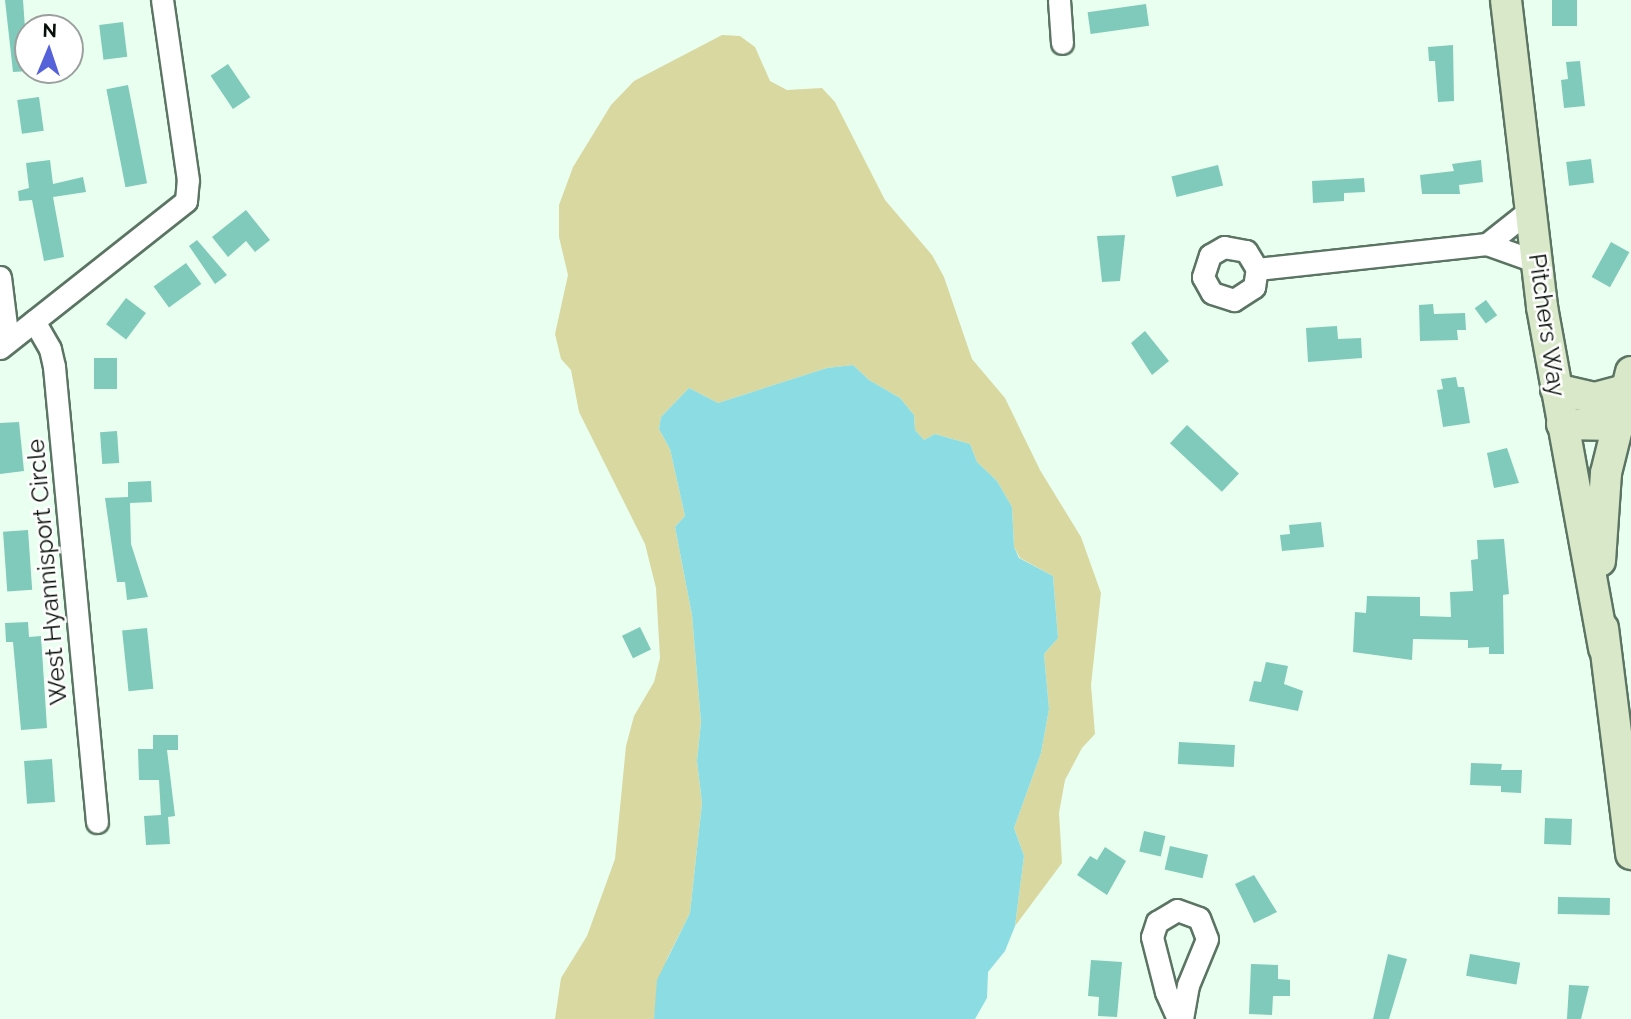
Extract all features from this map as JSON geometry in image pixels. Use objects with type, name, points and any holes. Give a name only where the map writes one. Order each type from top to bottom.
[{"type":"main road","name":"Pitchers Way","points":[[1506,0],[1537,262],[1556,389],[1604,648]]},
{"type":"main road","points":[[1556,389],[1595,398],[1628,381]]},
{"type":"main road","points":[[1628,381],[1616,425],[1601,544],[1604,648],[1630,841]]},
{"type":"main road","points":[[1562,424],[1616,425]]},
{"type":"street","points":[[4,345],[187,201],[188,180],[162,0]]},
{"type":"street","points":[[1059,0],[1062,43]]},
{"type":"street","points":[[1487,244],[1531,208]]},
{"type":"street","points":[[1258,269],[1487,244],[1537,262]]},
{"type":"street","points":[[0,277],[4,345]]},
{"type":"street","name":"West Hyannisport Circle","points":[[34,321],[50,349],[54,367],[97,822]]},
{"type":"shaded area","points":[[722,35],[740,36],[755,47],[770,81],[787,90],[822,88],[835,102],[885,200],[932,255],[944,277],[972,359],[1005,398],[1040,470],[1081,537],[1101,593],[1091,685],[1095,734],[1082,748],[1065,780],[1059,813],[1062,863],[1015,926],[1024,856],[1014,828],[1041,753],[1049,709],[1044,654],[1058,638],[1053,576],[1020,558],[1014,547],[1012,507],[997,481],[977,462],[970,444],[935,434],[924,440],[915,430],[914,415],[900,398],[869,380],[853,365],[827,368],[718,403],[689,388],[661,417],[659,429],[670,449],[685,516],[675,527],[692,615],[701,722],[697,761],[702,803],[690,913],[667,959],[654,1019],[555,1019],[561,978],[587,936],[615,859],[626,746],[634,716],[654,682],[660,658],[656,588],[645,544],[579,412],[571,370],[561,359],[555,334],[568,275],[559,237],[559,205],[573,167],[611,105],[634,81]]},
{"type":"water","points":[[853,365],[869,380],[900,398],[914,415],[915,430],[924,440],[935,434],[970,444],[977,462],[997,481],[1012,507],[1014,547],[1019,558],[1053,576],[1058,638],[1044,654],[1049,709],[1041,753],[1014,828],[1024,856],[1015,926],[1005,951],[988,972],[987,998],[975,1019],[654,1019],[657,980],[690,913],[702,803],[697,761],[701,722],[692,615],[675,527],[685,516],[670,449],[659,429],[661,417],[689,388],[718,403],[827,368]]},
{"type":"building","points":[[5,0],[23,0],[24,14],[14,14],[13,72]]},
{"type":"building","points":[[1552,0],[1577,0],[1577,26],[1552,26]]},
{"type":"building","points":[[1146,4],[1149,26],[1091,34],[1088,12]]},
{"type":"building","points":[[123,22],[127,57],[103,60],[99,25]]},
{"type":"building","points":[[1453,45],[1454,101],[1438,102],[1435,61],[1429,61],[1428,47]]},
{"type":"building","points":[[1580,61],[1585,106],[1564,108],[1561,80],[1568,79],[1566,62]]},
{"type":"building","points":[[228,64],[250,97],[233,109],[211,76]]},
{"type":"building","points":[[128,85],[147,183],[125,187],[106,89]]},
{"type":"building","points":[[39,97],[44,131],[22,134],[17,100]]},
{"type":"building","points":[[1591,159],[1594,183],[1569,186],[1566,162]]},
{"type":"building","points":[[50,160],[53,184],[83,177],[86,192],[53,197],[64,257],[44,261],[32,200],[19,201],[18,191],[29,188],[26,163]]},
{"type":"building","points":[[1481,160],[1483,182],[1459,185],[1460,194],[1422,194],[1420,175],[1454,171],[1452,164]]},
{"type":"building","points":[[1218,165],[1223,185],[1177,197],[1171,177]]},
{"type":"building","points":[[1364,178],[1365,192],[1344,193],[1344,201],[1313,203],[1312,181]]},
{"type":"building","points":[[246,210],[270,240],[255,252],[246,241],[228,257],[212,237]]},
{"type":"building","points":[[1125,235],[1120,281],[1102,282],[1097,236]]},
{"type":"building","points":[[197,240],[227,275],[215,284],[189,246]]},
{"type":"building","points":[[1611,242],[1629,252],[1610,287],[1592,277]]},
{"type":"building","points":[[186,263],[201,284],[169,308],[154,287]]},
{"type":"building","points":[[126,298],[146,313],[126,339],[106,324]]},
{"type":"building","points":[[1486,300],[1497,315],[1486,324],[1475,308]]},
{"type":"building","points":[[1433,304],[1434,314],[1465,313],[1466,330],[1457,330],[1458,340],[1420,341],[1419,305]]},
{"type":"building","points":[[1337,326],[1338,339],[1361,338],[1362,358],[1308,362],[1306,328]]},
{"type":"building","points":[[1145,331],[1169,361],[1152,375],[1131,343]]},
{"type":"building","points":[[94,358],[117,358],[117,389],[94,389]]},
{"type":"building","points":[[1456,377],[1458,387],[1464,387],[1470,423],[1443,427],[1437,390],[1443,389],[1441,379]]},
{"type":"building","points":[[19,422],[24,471],[0,474],[0,423]]},
{"type":"building","points":[[1187,425],[1239,473],[1222,492],[1170,443]]},
{"type":"building","points":[[117,431],[119,463],[102,464],[100,432]]},
{"type":"building","points":[[1507,448],[1519,483],[1494,488],[1487,453]]},
{"type":"building","points":[[151,481],[152,502],[130,503],[131,544],[148,597],[127,600],[125,582],[117,582],[105,498],[128,497],[128,482]]},
{"type":"building","points":[[1321,522],[1324,547],[1282,551],[1280,535],[1290,534],[1289,525]]},
{"type":"building","points":[[28,530],[32,590],[7,592],[3,532]]},
{"type":"building","points":[[1504,539],[1509,594],[1503,595],[1504,654],[1489,654],[1489,647],[1468,648],[1468,640],[1413,639],[1412,660],[1353,652],[1355,612],[1366,613],[1367,596],[1420,597],[1420,616],[1451,617],[1450,592],[1473,591],[1471,560],[1478,559],[1477,540]]},
{"type":"building","points":[[28,622],[29,637],[41,636],[47,728],[21,730],[13,642],[6,642],[5,623]]},
{"type":"building","points":[[640,627],[651,649],[633,658],[622,636]]},
{"type":"building","points":[[147,628],[153,689],[129,691],[122,631]]},
{"type":"building","points":[[1266,662],[1288,666],[1284,684],[1303,691],[1298,711],[1249,701],[1254,681],[1261,682]]},
{"type":"building","points":[[153,735],[178,735],[178,750],[167,750],[175,816],[168,817],[170,844],[146,845],[144,816],[161,815],[159,780],[139,780],[138,749],[153,749]]},
{"type":"building","points":[[1179,742],[1235,745],[1234,767],[1178,764]]},
{"type":"building","points":[[52,759],[55,802],[27,804],[24,761]]},
{"type":"building","points":[[1471,763],[1502,764],[1501,770],[1522,770],[1521,793],[1501,792],[1501,786],[1470,785]]},
{"type":"building","points":[[1545,818],[1572,819],[1571,845],[1544,844]]},
{"type":"building","points":[[1144,831],[1165,836],[1161,856],[1139,851]]},
{"type":"building","points":[[1170,846],[1208,855],[1203,878],[1165,869]]},
{"type":"building","points":[[1105,847],[1126,861],[1107,895],[1077,875],[1090,856],[1097,860]]},
{"type":"building","points":[[1254,875],[1277,912],[1254,923],[1235,884]]},
{"type":"building","points":[[1558,897],[1610,898],[1610,915],[1558,914]]},
{"type":"building","points":[[1388,954],[1407,959],[1389,1019],[1373,1019]]},
{"type":"building","points":[[1470,954],[1520,963],[1516,985],[1466,976]]},
{"type":"building","points":[[1091,960],[1122,962],[1117,1017],[1098,1016],[1099,997],[1088,996]]},
{"type":"building","points":[[1251,964],[1278,965],[1278,979],[1290,980],[1290,996],[1273,996],[1272,1015],[1249,1014]]},
{"type":"building","points":[[1569,985],[1589,986],[1581,1019],[1567,1019]]}]
